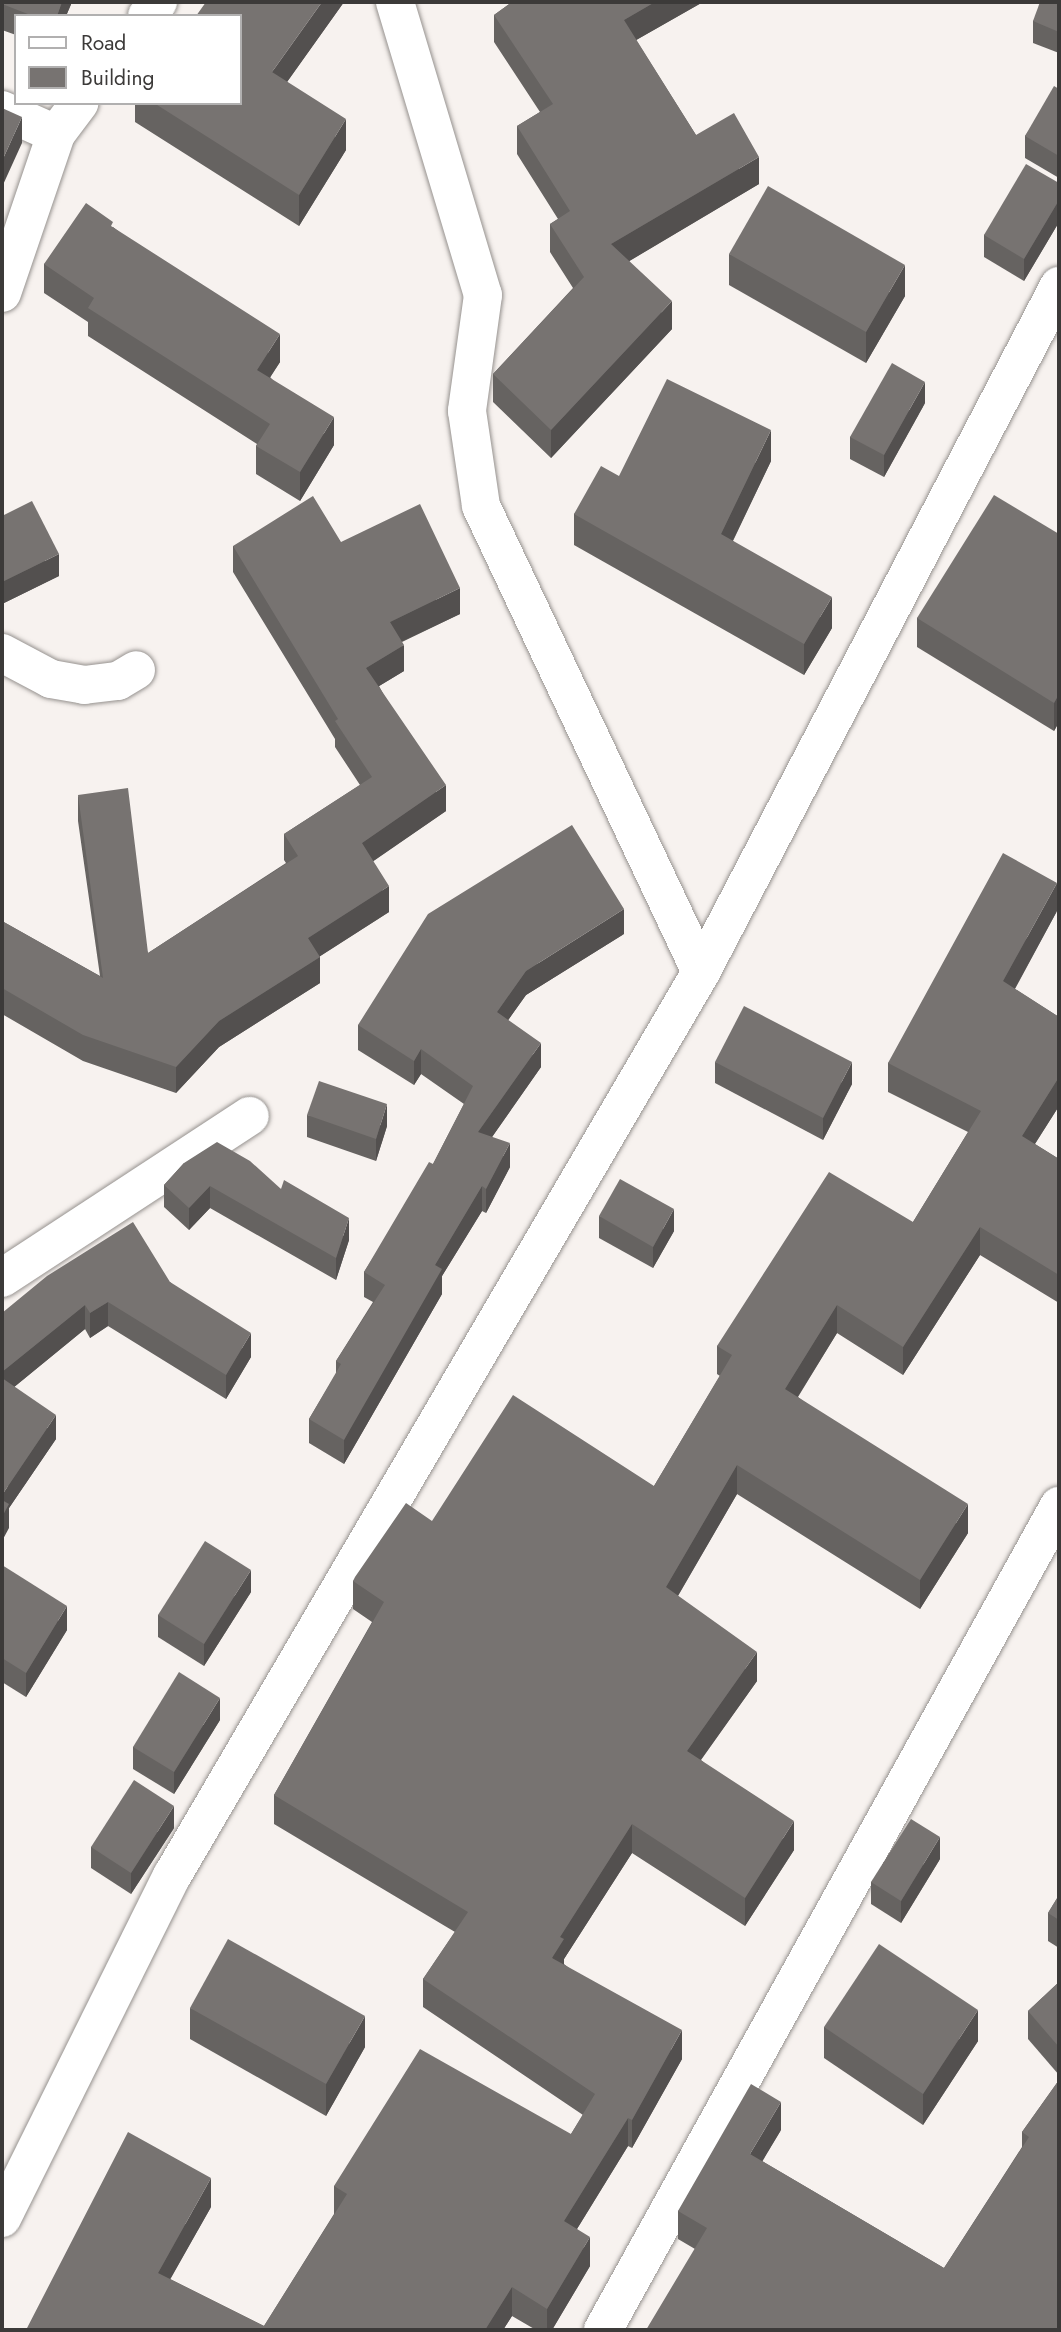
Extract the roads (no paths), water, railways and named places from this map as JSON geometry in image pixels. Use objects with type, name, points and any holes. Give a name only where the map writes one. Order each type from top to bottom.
[{"type":"street","points":[[395,2],[483,295],[467,411],[481,506],[701,972]]},
{"type":"street","points":[[2,293],[56,134],[78,105]]},
{"type":"street","points":[[2,110],[56,134]]},
{"type":"street","points":[[2,2218],[172,1876],[701,972],[1059,286]]},
{"type":"street","points":[[2,653],[51,679],[84,685],[118,681],[136,670]]},
{"type":"street","points":[[5,1271],[250,1116]]},
{"type":"street","points":[[603,2330],[1059,1506]]}]
